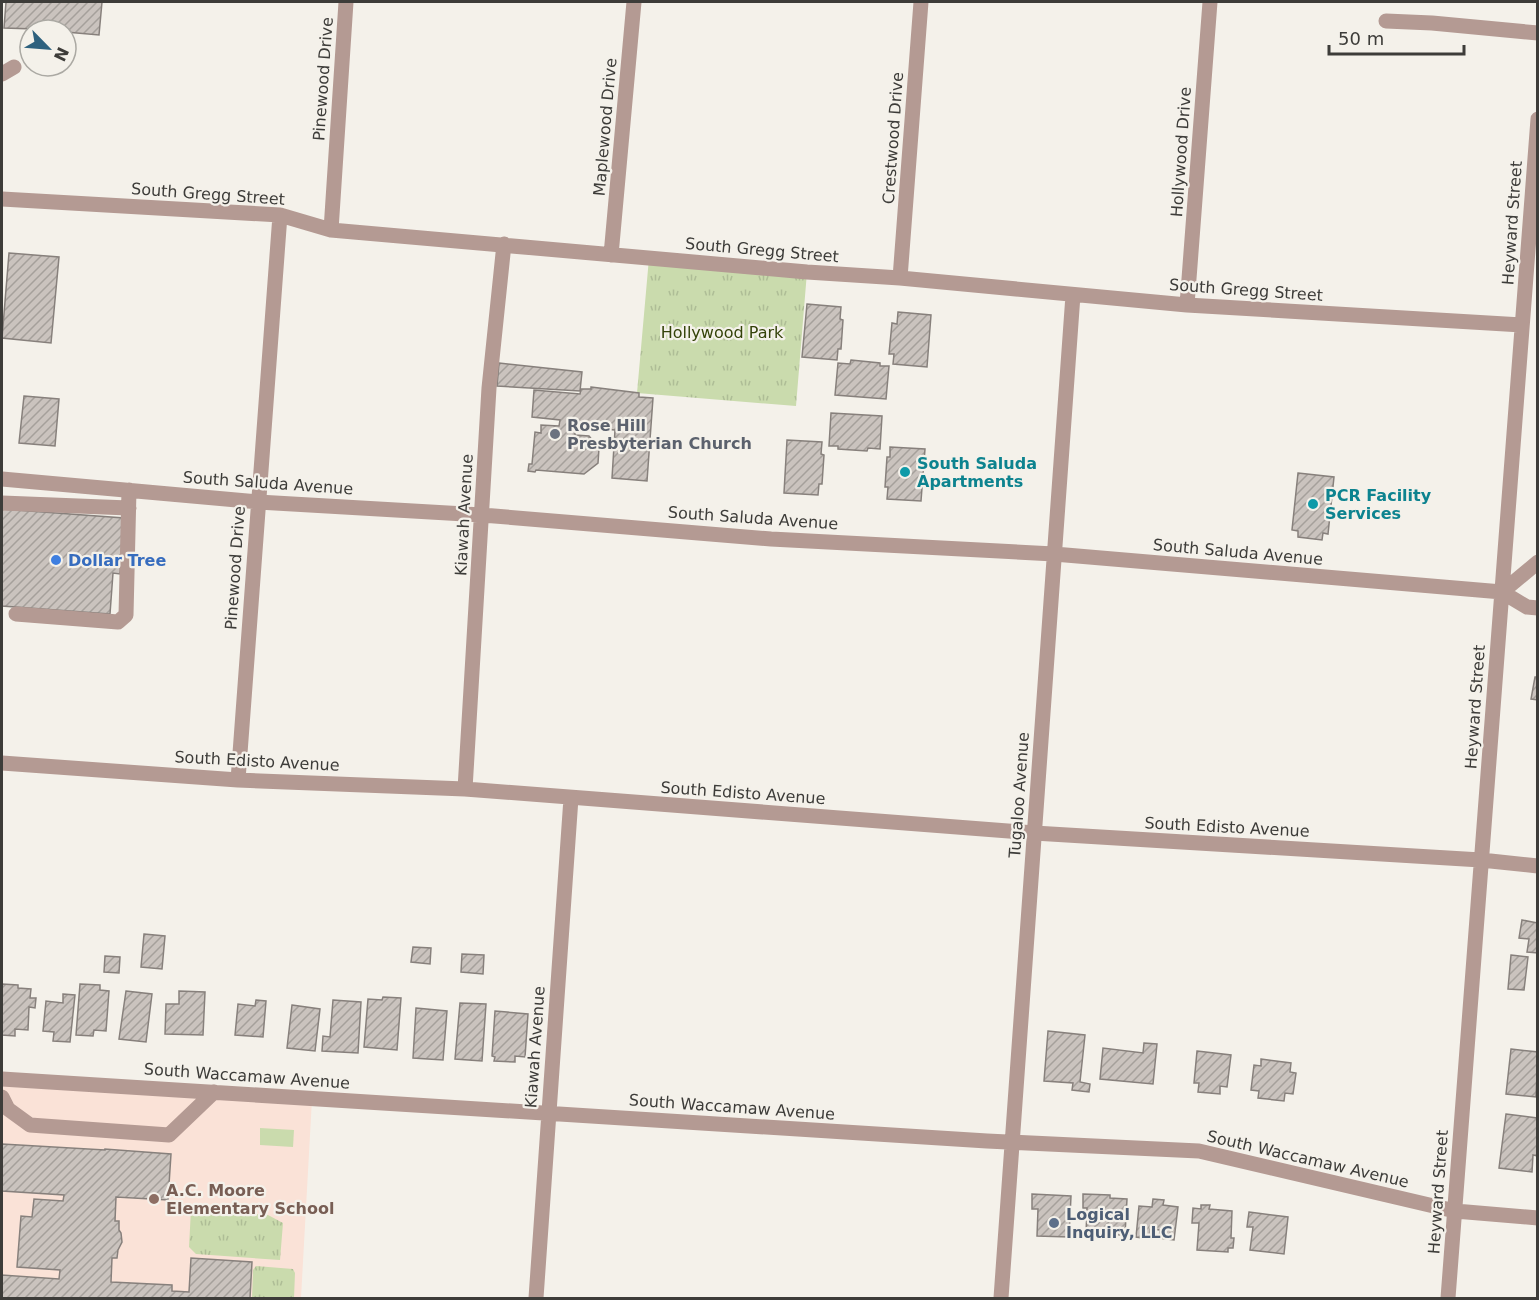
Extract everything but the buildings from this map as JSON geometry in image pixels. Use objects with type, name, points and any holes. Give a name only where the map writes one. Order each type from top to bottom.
[{"type":"street","name":"Pinewood Drive","points":[[331,230],[346,2]]},
{"type":"street","name":"Maplewood Drive","points":[[611,255],[634,2]]},
{"type":"street","name":"Crestwood Drive","points":[[900,278],[921,2]]},
{"type":"street","name":"Hollywood Drive","points":[[1186,305],[1210,2]]},
{"type":"street","points":[[1386,21],[1538,33]]},
{"type":"street","points":[[2,60],[14,67],[2,74]]},
{"type":"street","name":"Heyward Street","points":[[1448,1299],[1538,119]]},
{"type":"street","name":"South Gregg Street","points":[[2,200],[280,215],[331,230],[611,255],[900,278],[1186,305],[1522,325]]},
{"type":"street","name":"Pinewood Drive","points":[[238,780],[280,215]]},
{"type":"street","name":"Kiawah Avenue","points":[[465,789],[489,388],[504,244]]},
{"type":"street","name":"Tugaloo Avenue","points":[[1001,1299],[1073,295]]},
{"type":"street","name":"South Saluda Avenue","points":[[2,479],[258,502],[482,514],[771,539],[1054,554],[1502,592]]},
{"type":"street","points":[[23,504],[25,481]]},
{"type":"street","points":[[78,507],[79,486]]},
{"type":"street","points":[[16,614],[118,622],[126,615],[129,490]]},
{"type":"street","points":[[2,503],[129,508]]},
{"type":"street","points":[[1538,562],[1502,592],[1527,607],[1538,608]]},
{"type":"street","name":"South Edisto Avenue","points":[[2,763],[238,780],[465,789],[1034,833],[1481,860],[1538,866]]},
{"type":"street","name":"Kiawah Avenue","points":[[536,1299],[571,798]]},
{"type":"street","name":"South Waccamaw Avenue","points":[[2,1079],[1012,1142],[1199,1151],[1455,1212],[1538,1218]]},
{"type":"street","points":[[2,1098],[8,1108],[30,1125],[169,1135],[214,1092]]},
{"type":"shaded area","name":"A.C. Moore Elementary School","points":[[2,1079],[312,1099],[301,1298],[2,1298]]},
{"type":"green space","name":"Hollywood Park","points":[[649,258],[807,272],[796,406],[637,393]]},
{"type":"green space","points":[[260,1128],[294,1130],[293,1147],[260,1145]]},
{"type":"green space","points":[[191,1209],[268,1215],[283,1223],[280,1260],[196,1254],[189,1247]]},
{"type":"green space","points":[[256,1266],[293,1269],[295,1273],[294,1298],[252,1298],[253,1270]]},
{"type":"place","name":"Rose Hill Presbyterian Church","points":[[555,434]]},
{"type":"place","name":"South Saluda Apartments","points":[[905,472]]},
{"type":"place","name":"PCR Facility Services","points":[[1313,504]]},
{"type":"place","name":"Dollar Tree","points":[[56,560]]},
{"type":"place","name":"A.C. Moore Elementary School","points":[[154,1199]]},
{"type":"place","name":"Logical Inquiry, LLC","points":[[1054,1223]]}]
